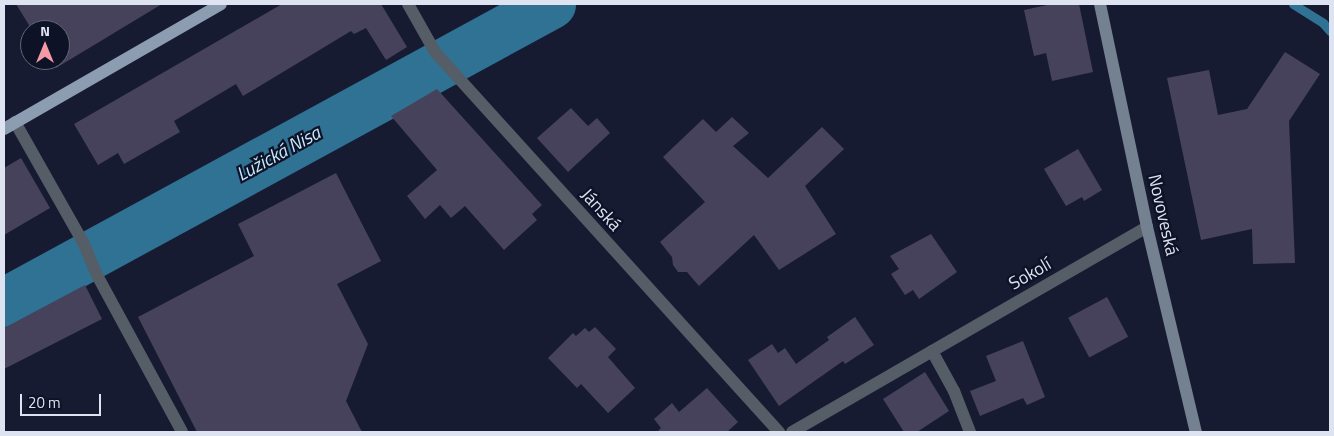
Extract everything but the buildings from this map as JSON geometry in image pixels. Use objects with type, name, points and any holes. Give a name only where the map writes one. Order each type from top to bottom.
[{"type":"main road","points":[[4,130],[221,4]]},
{"type":"street","name":"Jánská","points":[[408,4],[435,52],[778,432]]},
{"type":"street","name":"Novoveská","points":[[1100,4],[1147,226],[1196,432]]},
{"type":"street","points":[[15,122],[82,242],[98,276],[182,432]]},
{"type":"street","name":"Sokolí","points":[[792,432],[1147,226]]},
{"type":"street","points":[[932,351],[954,391],[970,432]]},
{"type":"waterway","name":"Lužická Nisa","points":[[4,302],[551,4]]},
{"type":"waterway","points":[[1293,4],[1323,23],[1330,31]]}]
